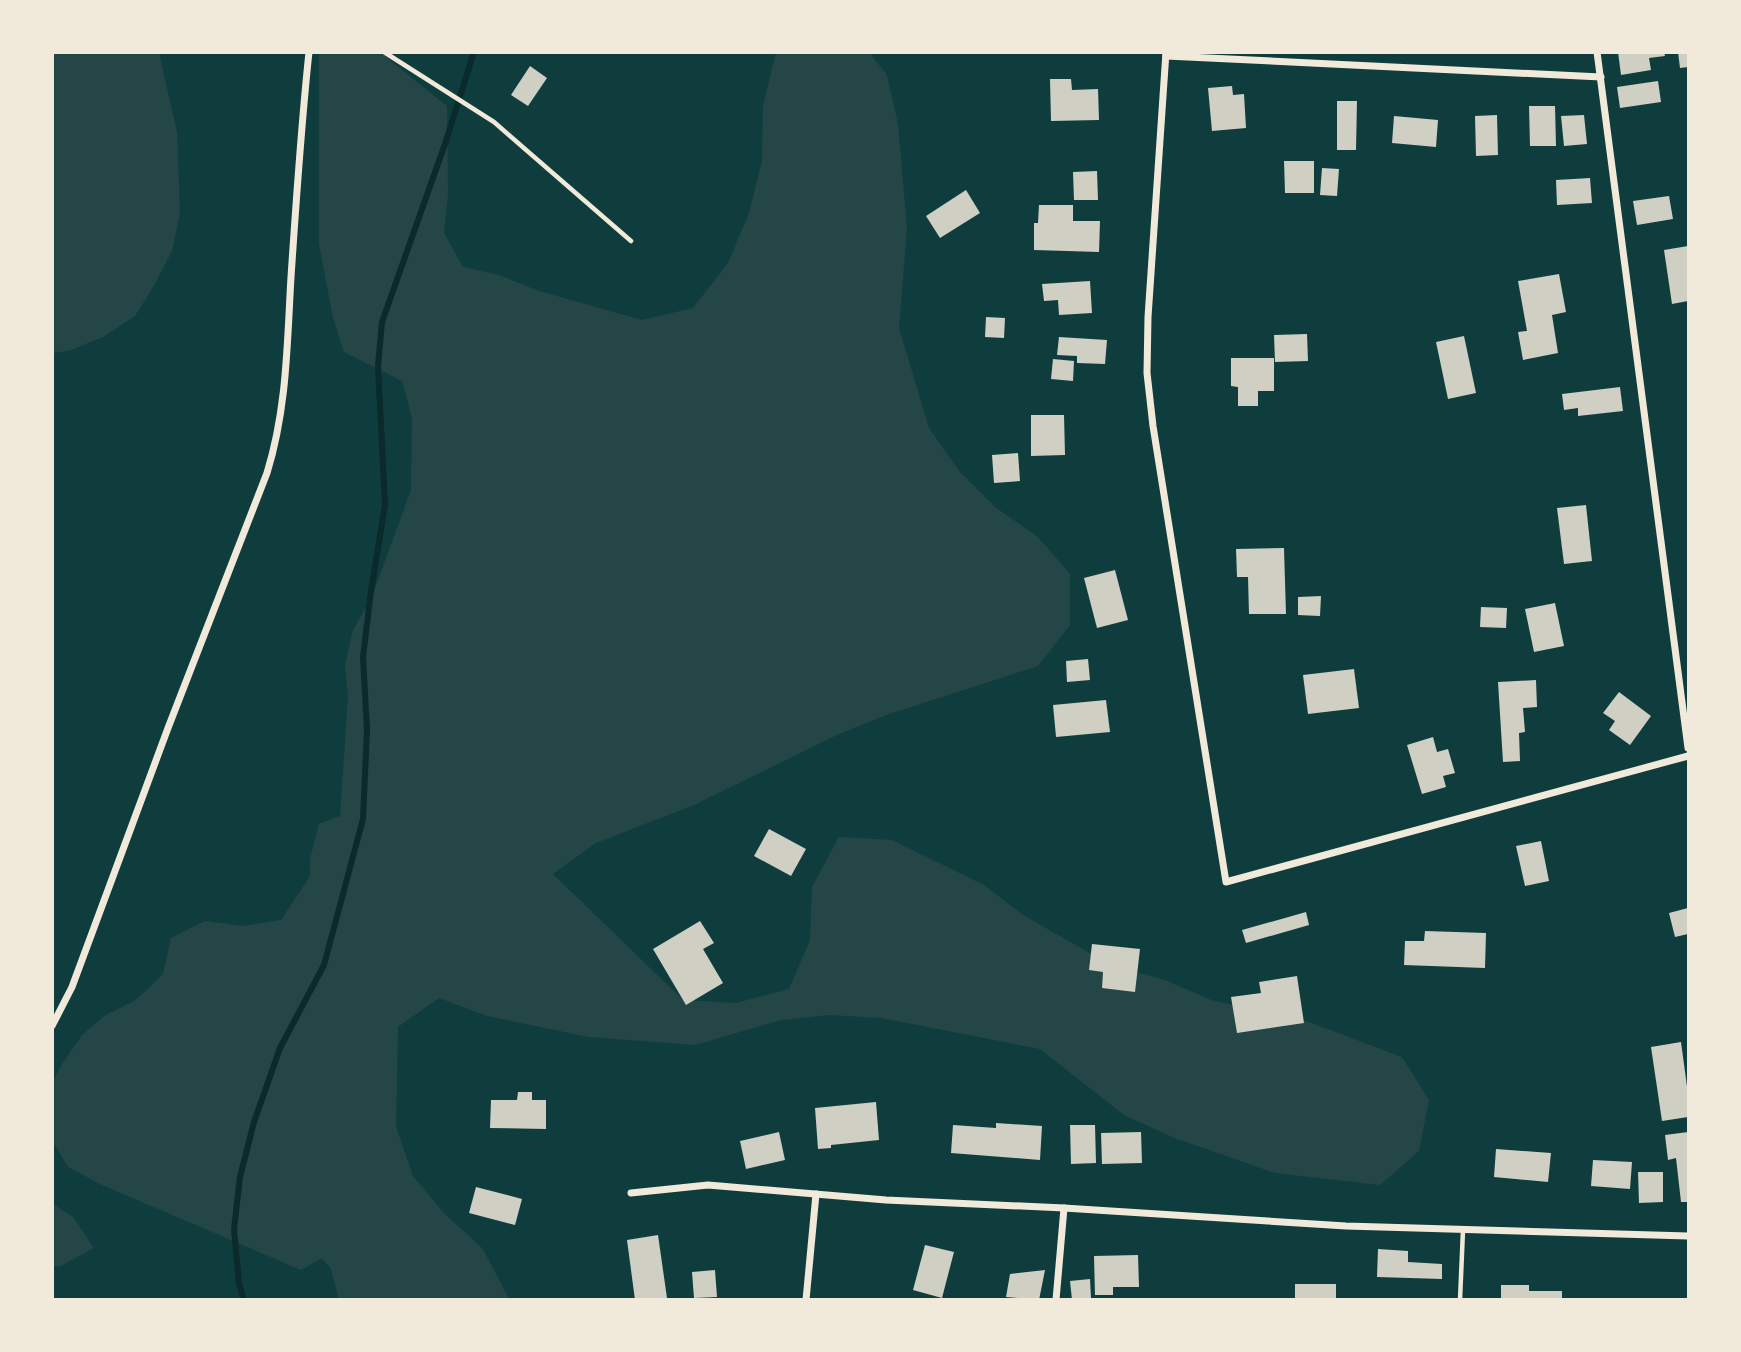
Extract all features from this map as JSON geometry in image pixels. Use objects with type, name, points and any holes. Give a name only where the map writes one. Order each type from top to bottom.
[{"type":"street","points":[[52,1026],[72,986],[276,444],[286,379],[296,181],[309,52]]},
{"type":"street","points":[[1597,52],[1689,748]]},
{"type":"street","points":[[1601,77],[1166,54],[1148,317],[1147,373],[1153,426],[1226,882],[1689,756]]},
{"type":"street","points":[[631,1193],[708,1185],[886,1200],[1346,1226],[1689,1236]]},
{"type":"street","points":[[806,1300],[816,1194]]},
{"type":"street","points":[[1056,1300],[1064,1208]]},
{"type":"lane","points":[[384,52],[494,122],[631,241]]},
{"type":"lane","points":[[1460,1300],[1462,1230]]},
{"type":"shaded area","points":[[776,52],[869,52],[887,75],[898,124],[907,228],[899,328],[929,428],[960,472],[995,507],[1038,537],[1070,574],[1070,625],[1038,666],[886,715],[837,735],[694,805],[596,843],[553,874],[683,1000],[736,1003],[789,989],[810,940],[812,887],[839,837],[892,840],[984,885],[1023,915],[1111,965],[1165,980],[1211,1000],[1309,1022],[1402,1057],[1429,1100],[1419,1151],[1380,1185],[1275,1173],[1172,1137],[1124,1115],[1040,1049],[882,1018],[829,1015],[781,1020],[695,1045],[588,1037],[487,1016],[439,998],[398,1027],[396,1127],[413,1176],[444,1213],[483,1249],[509,1299],[339,1300],[331,1269],[322,1258],[301,1270],[102,1185],[68,1167],[53,1142],[52,1084],[82,1035],[104,1016],[136,1000],[163,974],[171,938],[205,921],[243,926],[281,920],[310,876],[310,859],[319,824],[340,816],[348,698],[345,666],[353,630],[371,599],[411,490],[412,418],[402,381],[344,352],[333,318],[319,244],[319,53],[381,53],[447,106],[448,195],[444,233],[463,267],[499,275],[539,291],[642,320],[693,308],[728,263],[749,213],[762,161],[763,106]]},
{"type":"shaded area","points":[[52,53],[159,53],[177,132],[180,212],[172,251],[135,316],[103,337],[68,351],[53,353]]},
{"type":"shaded area","points":[[53,1204],[73,1217],[94,1248],[61,1266],[53,1266]]},
{"type":"building","points":[[1618,52],[1664,52],[1665,56],[1649,58],[1651,70],[1621,75]]},
{"type":"building","points":[[1678,52],[1688,52],[1688,67],[1680,68]]},
{"type":"building","points":[[530,66],[547,78],[528,106],[511,95]]},
{"type":"building","points":[[1050,79],[1071,79],[1072,90],[1098,89],[1099,120],[1051,121]]},
{"type":"building","points":[[1658,81],[1661,102],[1620,108],[1617,87]]},
{"type":"building","points":[[1232,86],[1233,95],[1244,94],[1246,128],[1212,131],[1208,88]]},
{"type":"building","points":[[1337,101],[1357,101],[1356,150],[1337,150]]},
{"type":"building","points":[[1529,106],[1555,106],[1556,146],[1530,146]]},
{"type":"building","points":[[1497,115],[1498,155],[1476,156],[1475,116]]},
{"type":"building","points":[[1584,115],[1587,144],[1564,146],[1561,116]]},
{"type":"building","points":[[1394,116],[1438,120],[1436,147],[1392,143]]},
{"type":"building","points":[[1284,161],[1314,161],[1314,193],[1285,193]]},
{"type":"building","points":[[1322,168],[1339,169],[1337,196],[1320,195]]},
{"type":"building","points":[[1097,171],[1098,200],[1074,200],[1073,172]]},
{"type":"building","points":[[1590,178],[1592,203],[1557,205],[1556,180]]},
{"type":"building","points":[[966,190],[980,213],[940,238],[926,216]]},
{"type":"building","points":[[1669,196],[1673,219],[1637,225],[1633,201]]},
{"type":"building","points":[[1039,205],[1073,205],[1073,221],[1100,221],[1099,252],[1034,250],[1034,223],[1038,223]]},
{"type":"building","points":[[1688,246],[1688,301],[1672,304],[1664,250]]},
{"type":"building","points":[[1559,274],[1566,312],[1552,315],[1558,353],[1523,360],[1518,332],[1527,331],[1518,281]]},
{"type":"building","points":[[1090,281],[1092,313],[1059,315],[1058,300],[1044,301],[1042,284]]},
{"type":"building","points":[[986,317],[1005,318],[1004,338],[985,337]]},
{"type":"building","points":[[1307,334],[1308,361],[1275,362],[1274,335]]},
{"type":"building","points":[[1464,336],[1476,393],[1448,399],[1436,342]]},
{"type":"building","points":[[1059,337],[1107,340],[1105,364],[1077,363],[1077,356],[1057,355]]},
{"type":"building","points":[[1231,358],[1274,358],[1274,391],[1258,391],[1258,406],[1238,406],[1238,387],[1231,386]]},
{"type":"building","points":[[1053,359],[1074,361],[1073,381],[1051,379]]},
{"type":"building","points":[[1620,387],[1623,411],[1578,416],[1578,408],[1564,410],[1562,394]]},
{"type":"building","points":[[1031,415],[1064,415],[1065,455],[1031,456]]},
{"type":"building","points":[[1018,453],[1020,481],[994,483],[992,455]]},
{"type":"building","points":[[1586,505],[1592,561],[1564,564],[1557,508]]},
{"type":"building","points":[[1284,548],[1286,614],[1249,614],[1248,577],[1237,577],[1236,549]]},
{"type":"building","points":[[1115,570],[1128,620],[1097,628],[1084,578]]},
{"type":"building","points":[[1321,596],[1320,616],[1298,615],[1298,597]]},
{"type":"building","points":[[1555,603],[1564,646],[1534,652],[1525,609]]},
{"type":"building","points":[[1481,607],[1507,608],[1506,628],[1480,627]]},
{"type":"building","points":[[1088,659],[1090,680],[1067,682],[1066,661]]},
{"type":"building","points":[[1354,669],[1359,708],[1308,714],[1303,675]]},
{"type":"building","points":[[1536,680],[1537,707],[1523,708],[1525,732],[1519,733],[1520,761],[1503,762],[1498,682]]},
{"type":"building","points":[[1619,692],[1651,716],[1630,745],[1609,730],[1615,721],[1603,713]]},
{"type":"building","points":[[1106,700],[1110,732],[1056,737],[1053,705]]},
{"type":"building","points":[[1433,737],[1437,752],[1448,749],[1455,773],[1443,776],[1446,787],[1422,794],[1407,745]]},
{"type":"building","points":[[769,829],[806,849],[791,876],[754,856]]},
{"type":"building","points":[[1541,841],[1549,881],[1525,886],[1516,846]]},
{"type":"building","points":[[1688,908],[1688,934],[1675,937],[1669,913]]},
{"type":"building","points":[[1306,912],[1309,925],[1246,943],[1242,930]]},
{"type":"building","points":[[700,921],[714,943],[703,949],[723,983],[686,1005],[653,949]]},
{"type":"building","points":[[1425,931],[1486,933],[1485,968],[1404,965],[1405,941],[1424,941]]},
{"type":"building","points":[[1092,944],[1140,949],[1135,992],[1102,988],[1103,972],[1089,970]]},
{"type":"building","points":[[1297,976],[1304,1023],[1237,1033],[1231,997],[1261,993],[1259,982]]},
{"type":"building","points":[[1681,1042],[1688,1094],[1688,1117],[1662,1121],[1651,1047]]},
{"type":"building","points":[[518,1092],[532,1092],[532,1100],[546,1100],[546,1129],[490,1128],[491,1100],[517,1100]]},
{"type":"building","points":[[876,1102],[879,1140],[818,1149],[815,1108]]},
{"type":"building","points":[[996,1123],[1042,1126],[1040,1160],[951,1153],[953,1125],[996,1128]]},
{"type":"building","points":[[1070,1125],[1095,1125],[1096,1163],[1071,1164]]},
{"type":"building","points":[[779,1132],[785,1160],[746,1169],[740,1141]]},
{"type":"building","points":[[1141,1132],[1142,1163],[1102,1164],[1101,1133]]},
{"type":"building","points":[[1688,1132],[1688,1202],[1681,1202],[1676,1158],[1668,1160],[1665,1135]]},
{"type":"building","points":[[1496,1149],[1551,1153],[1548,1182],[1494,1177]]},
{"type":"building","points":[[1593,1160],[1632,1162],[1630,1189],[1591,1186]]},
{"type":"building","points":[[1638,1172],[1663,1172],[1663,1202],[1639,1203]]},
{"type":"building","points":[[476,1187],[522,1199],[515,1225],[469,1213]]},
{"type":"building","points":[[658,1235],[667,1298],[635,1300],[627,1240]]},
{"type":"building","points":[[925,1245],[954,1252],[942,1298],[913,1290]]},
{"type":"building","points":[[1378,1249],[1408,1251],[1408,1262],[1442,1264],[1442,1279],[1377,1277]]},
{"type":"building","points":[[1138,1255],[1139,1287],[1113,1287],[1113,1295],[1095,1295],[1094,1256]]},
{"type":"building","points":[[715,1270],[717,1297],[694,1298],[692,1272]]},
{"type":"building","points":[[1045,1270],[1039,1300],[1006,1297],[1010,1274]]},
{"type":"building","points":[[1090,1279],[1091,1298],[1072,1300],[1070,1281]]},
{"type":"building","points":[[1295,1284],[1336,1284],[1336,1300],[1295,1300]]},
{"type":"building","points":[[1501,1285],[1529,1285],[1529,1291],[1562,1291],[1562,1300],[1501,1300]]},
{"type":"waterway","points":[[244,1300],[239,1284],[234,1229],[240,1177],[254,1122],[280,1048],[324,965],[363,819],[367,730],[363,657],[385,505],[378,366],[382,322],[445,144],[474,52]]}]
